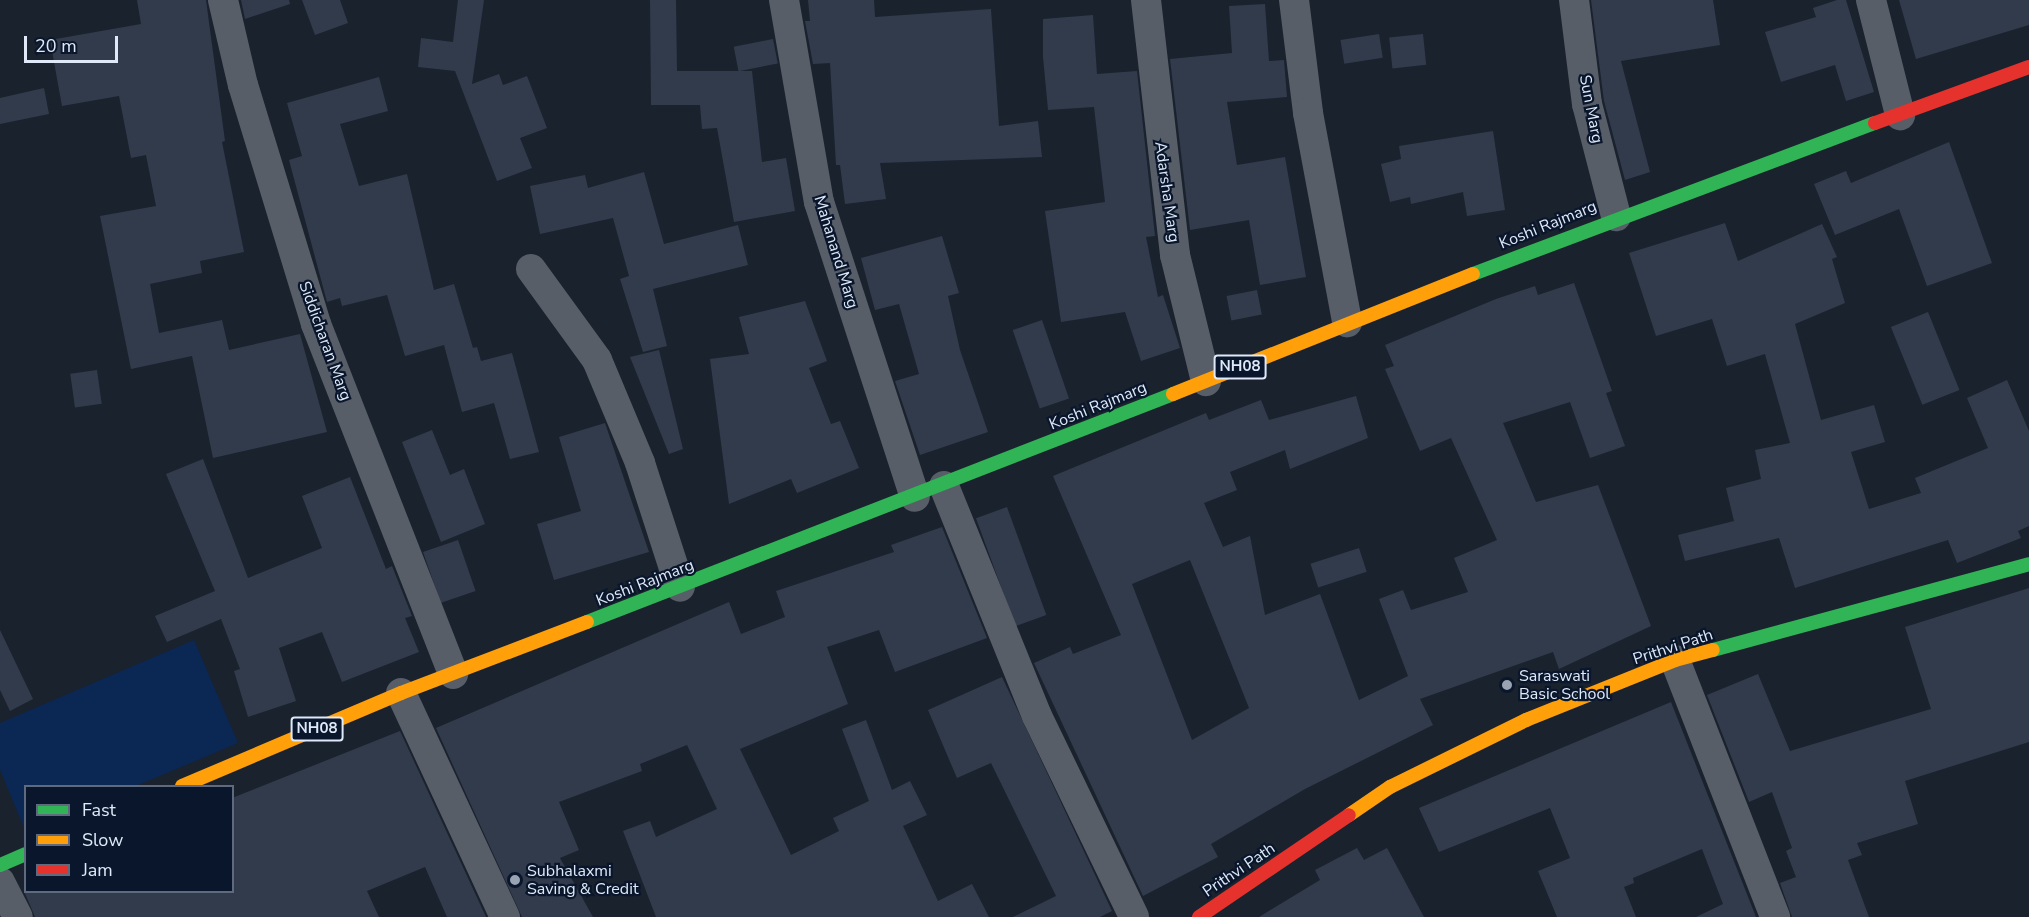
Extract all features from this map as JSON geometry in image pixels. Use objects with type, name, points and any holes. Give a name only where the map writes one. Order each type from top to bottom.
[{"type":"main road","name":"Koshi Rajmarg","points":[[184,785],[401,693],[944,486],[1347,322],[1616,216],[2029,67]]},
{"type":"main road","name":"Prithvi Path","points":[[1199,917],[1390,787],[1526,720],[1675,660],[2029,564]]},
{"type":"main road","points":[[0,864],[24,855]]},
{"type":"street","name":"Siddicharan Marg","points":[[223,0],[243,85],[316,324],[453,674]]},
{"type":"street","name":"Mahanand Marg","points":[[784,0],[819,202],[915,497]]},
{"type":"street","name":"Adarsha Marg","points":[[1146,0],[1175,255],[1206,381]]},
{"type":"street","points":[[1294,0],[1308,113],[1347,322]]},
{"type":"street","name":"Sun Marg","points":[[1574,0],[1587,104],[1616,216]]},
{"type":"street","points":[[1871,0],[1899,115]]},
{"type":"street","points":[[531,269],[597,360],[640,463],[680,587]]},
{"type":"street","points":[[944,486],[1037,716],[1134,917]]},
{"type":"street","points":[[1675,660],[1776,917]]},
{"type":"street","points":[[401,693],[505,917]]},
{"type":"street","points":[[0,882],[18,917]]},
{"type":"shaded area","points":[[194,640],[238,743],[138,785],[24,785],[24,828],[0,770],[0,723]]},
{"type":"building","points":[[137,0],[206,0],[225,141],[222,142],[244,252],[200,261],[202,273],[150,284],[159,333],[222,320],[229,350],[300,334],[327,432],[213,458],[192,356],[131,369],[100,216],[156,206],[146,155],[131,158],[119,96],[62,106],[50,40],[141,24]]},
{"type":"building","points":[[241,0],[289,0],[290,4],[245,19]]},
{"type":"building","points":[[302,0],[340,0],[348,23],[315,35]]},
{"type":"building","points":[[458,0],[484,0],[472,84],[499,74],[503,85],[527,76],[547,128],[520,138],[532,168],[497,181],[455,71],[418,67],[421,38],[453,42]]},
{"type":"building","points":[[650,0],[676,0],[677,71],[752,71],[762,162],[786,158],[795,211],[734,222],[717,128],[702,129],[700,105],[651,105]]},
{"type":"building","points":[[808,0],[874,0],[875,17],[991,9],[999,126],[1038,121],[1042,157],[880,163],[886,199],[845,204],[840,165],[836,165],[830,63],[813,64],[805,21],[810,21]]},
{"type":"building","points":[[1591,0],[1713,0],[1720,45],[1621,61],[1650,172],[1625,180],[1604,101]]},
{"type":"building","points":[[1837,0],[1846,0],[1874,92],[1846,101],[1835,65],[1781,82],[1765,32],[1816,17],[1813,8]]},
{"type":"building","points":[[1899,0],[2029,0],[2029,25],[1916,59]]},
{"type":"building","points":[[1265,4],[1269,61],[1284,60],[1287,97],[1227,102],[1237,165],[1285,157],[1306,277],[1260,285],[1249,220],[1190,230],[1170,59],[1232,53],[1229,6]]},
{"type":"building","points":[[1093,15],[1097,74],[1137,71],[1155,236],[1146,237],[1158,297],[1163,295],[1180,348],[1141,361],[1125,312],[1061,322],[1045,211],[1105,202],[1094,107],[1048,110],[1043,57],[1043,19]]},
{"type":"building","points":[[1379,34],[1383,58],[1344,64],[1340,40]]},
{"type":"building","points":[[1423,34],[1426,65],[1392,68],[1389,38]]},
{"type":"building","points":[[773,39],[778,64],[739,71],[734,47]]},
{"type":"building","points":[[379,77],[388,111],[340,124],[359,186],[407,174],[434,290],[454,284],[473,348],[477,347],[481,361],[512,353],[539,452],[510,459],[494,403],[462,412],[444,345],[405,356],[387,295],[342,306],[340,298],[327,302],[289,160],[302,156],[287,103]]},
{"type":"building","points":[[44,88],[49,114],[0,124],[0,98]]},
{"type":"building","points":[[1493,131],[1505,210],[1467,216],[1463,192],[1411,204],[1410,197],[1390,202],[1381,164],[1401,159],[1399,146]]},
{"type":"building","points":[[1949,142],[1992,263],[1927,286],[1899,209],[1835,235],[1814,184],[1846,171],[1851,183]]},
{"type":"building","points":[[644,172],[664,244],[738,225],[748,265],[653,289],[667,346],[643,352],[620,279],[629,276],[613,218],[540,234],[530,186],[585,175],[588,188]]},
{"type":"building","points":[[1725,223],[1738,261],[1822,224],[1837,257],[1832,259],[1845,303],[1795,324],[1821,420],[1874,405],[1885,442],[1851,452],[1869,509],[1921,493],[1915,478],[1988,448],[1967,398],[2007,380],[2029,431],[2029,526],[2018,531],[2021,538],[1957,563],[1948,540],[1795,588],[1779,538],[1685,561],[1678,535],[1734,521],[1726,488],[1761,479],[1755,450],[1790,443],[1765,354],[1727,366],[1712,319],[1656,336],[1629,253]]},
{"type":"building","points":[[942,236],[959,293],[948,296],[960,350],[988,432],[920,455],[895,381],[919,374],[899,304],[875,310],[861,258]]},
{"type":"building","points":[[1574,283],[1612,391],[1606,393],[1625,446],[1590,458],[1570,402],[1503,423],[1536,502],[1598,485],[1651,626],[1559,669],[1553,652],[1420,699],[1433,725],[1305,789],[1211,844],[1218,857],[1143,896],[1034,663],[1070,647],[1073,654],[1121,635],[1053,476],[1206,413],[1209,420],[1261,400],[1269,420],[1356,396],[1368,438],[1290,469],[1285,450],[1230,472],[1237,490],[1204,503],[1223,547],[1250,536],[1265,615],[1320,594],[1359,700],[1408,676],[1379,599],[1403,590],[1411,610],[1468,592],[1454,558],[1497,540],[1451,438],[1420,451],[1385,369],[1394,366],[1385,345],[1496,299],[1535,286],[1538,295]],"holes":[[[1190,560],[1249,708],[1192,740],[1132,584]]]},
{"type":"building","points":[[1257,290],[1262,315],[1231,320],[1227,296]]},
{"type":"building","points":[[805,301],[827,361],[809,368],[831,424],[840,421],[859,468],[797,493],[791,479],[729,504],[710,359],[749,354],[739,317]]},
{"type":"building","points":[[1928,312],[1959,390],[1922,405],[1891,327]]},
{"type":"building","points":[[1042,320],[1069,398],[1040,409],[1013,330]]},
{"type":"building","points":[[659,350],[683,449],[669,454],[630,357]]},
{"type":"building","points":[[97,370],[102,404],[75,407],[70,374]]},
{"type":"building","points":[[605,423],[649,552],[554,580],[537,524],[581,511],[559,437]]},
{"type":"building","points":[[432,430],[450,475],[464,469],[485,524],[441,542],[402,442]]},
{"type":"building","points":[[203,459],[248,578],[322,548],[302,496],[350,477],[386,569],[392,566],[412,616],[405,618],[419,652],[342,682],[322,632],[279,648],[296,701],[248,717],[234,671],[240,669],[221,619],[167,642],[155,616],[215,591],[166,474]]},
{"type":"building","points":[[1007,507],[1046,615],[1015,626],[976,518]]},
{"type":"building","points":[[942,527],[987,638],[895,672],[879,630],[827,647],[848,704],[740,749],[791,855],[839,831],[833,818],[869,801],[842,729],[866,720],[892,790],[910,781],[927,815],[903,826],[938,901],[972,884],[989,917],[656,917],[623,831],[650,821],[656,837],[717,809],[687,745],[640,764],[642,771],[559,802],[579,850],[560,858],[593,917],[522,917],[436,728],[729,602],[741,634],[785,617],[776,591],[894,552],[891,545]]},
{"type":"building","points":[[458,540],[476,591],[441,603],[423,552]]},
{"type":"building","points":[[1359,548],[1367,572],[1318,588],[1310,564]]},
{"type":"building","points":[[2029,588],[2029,742],[1905,781],[1918,824],[1857,843],[1862,855],[1848,860],[1869,917],[1792,917],[1780,883],[1796,877],[1786,851],[1792,848],[1772,792],[1749,802],[1707,695],[1758,674],[1790,751],[1931,709],[1905,627]]},
{"type":"building","points":[[0,630],[33,699],[10,711],[0,690]]},
{"type":"building","points":[[1002,677],[1112,911],[1100,917],[1013,917],[1056,896],[991,763],[957,778],[928,710]]},
{"type":"building","points":[[1671,702],[1756,917],[1696,917],[1723,904],[1702,849],[1633,878],[1634,883],[1624,887],[1636,917],[1557,917],[1538,871],[1570,858],[1550,808],[1439,852],[1419,808]]},
{"type":"building","points":[[400,731],[486,917],[447,917],[425,867],[367,891],[379,917],[35,917],[25,893],[234,893],[234,797]]},
{"type":"building","points":[[1357,848],[1364,860],[1387,848],[1424,917],[1259,917],[1320,880],[1315,870]]},
{"type":"traffic: fast","points":[[1473,274],[1875,123]]},
{"type":"traffic: fast","points":[[587,622],[1173,394]]},
{"type":"traffic: fast","points":[[1713,650],[2029,564]]},
{"type":"traffic: fast","points":[[0,865],[24,855]]},
{"type":"traffic: slow","points":[[1173,394],[1473,274]]},
{"type":"traffic: slow","points":[[184,785],[401,693],[587,622]]},
{"type":"traffic: slow","points":[[1349,815],[1390,787],[1526,720],[1675,660],[1713,650]]},
{"type":"traffic: jam","points":[[1875,123],[2029,67]]},
{"type":"traffic: jam","points":[[1199,917],[1349,815]]},
{"type":"place","name":"Saraswati Basic School","points":[[1507,685]]},
{"type":"place","name":"Subhalaxmi Saving & Credit","points":[[515,880]]}]
